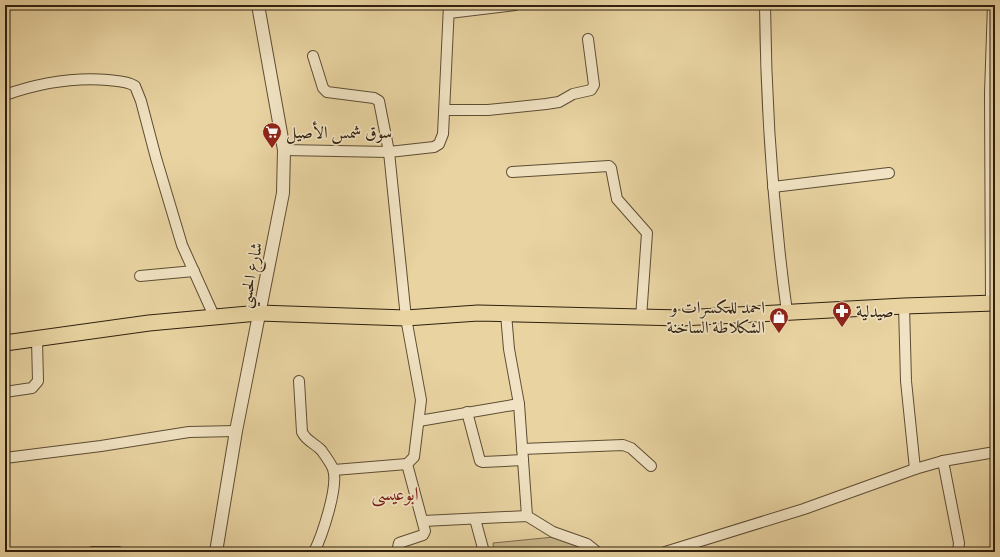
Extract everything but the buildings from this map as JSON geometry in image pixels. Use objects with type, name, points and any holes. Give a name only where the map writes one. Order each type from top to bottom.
[{"type":"main road","points":[[5,343],[37,340],[149,322],[259,313],[406,318],[478,313],[682,318],[904,306],[993,303]]},
{"type":"street","name":"شارع الحسي","points":[[216,552],[236,431],[283,193],[284,150],[258,5]]},
{"type":"street","points":[[284,150],[389,152],[434,147],[439,144],[444,134],[446,110],[449,9],[515,5]]},
{"type":"street","points":[[765,5],[766,95],[778,245],[787,312]]},
{"type":"street","points":[[993,5],[993,303]]},
{"type":"street","points":[[446,110],[488,110],[546,104],[559,102],[573,94],[591,90],[594,85],[588,39]]},
{"type":"street","points":[[313,56],[323,88],[327,92],[374,98],[379,101],[389,152],[406,318],[420,387],[419,421],[414,457],[407,464],[334,470]]},
{"type":"street","points":[[5,95],[31,86],[57,81],[96,79],[122,81],[135,86],[141,101],[182,245],[214,316]]},
{"type":"street","points":[[512,172],[609,166],[611,168],[617,199],[647,233],[641,318]]},
{"type":"street","points":[[773,187],[889,173]]},
{"type":"street","points":[[140,276],[194,270]]},
{"type":"street","points":[[904,306],[906,381],[915,469]]},
{"type":"street","points":[[506,314],[509,349],[519,404],[527,516]]},
{"type":"street","points":[[5,392],[32,388],[38,381],[37,340]]},
{"type":"street","points":[[299,382],[302,432],[304,436],[320,449],[334,470],[333,489],[327,518],[314,552]]},
{"type":"street","points":[[419,421],[519,404]]},
{"type":"street","points":[[467,412],[480,461],[483,462],[522,454],[623,445],[631,448],[651,466]]},
{"type":"street","points":[[5,458],[102,446],[189,432],[236,431]]},
{"type":"street","points":[[666,552],[804,508],[915,469],[943,461],[995,452]]},
{"type":"street","points":[[943,461],[958,543],[958,552]]},
{"type":"street","points":[[397,552],[399,543],[424,534],[423,521],[407,464]]},
{"type":"street","points":[[423,521],[527,516],[553,532],[588,544],[597,552]]},
{"type":"street","points":[[475,518],[484,552]]},
{"type":"street","points":[[92,552],[119,552]]},
{"type":"shaded area","points":[[554,537],[572,542],[592,552],[494,552],[493,543]]},
{"type":"place","name":"سوق شمس الأصيل","points":[[272,149]]},
{"type":"place","name":"صيدلية","points":[[842,328]]},
{"type":"place","name":"احمد للمكسرات و الشكلاطة الساخنة","points":[[779,334]]},
{"type":"district","name":"ابوعيسى","points":[[395,493]]}]
